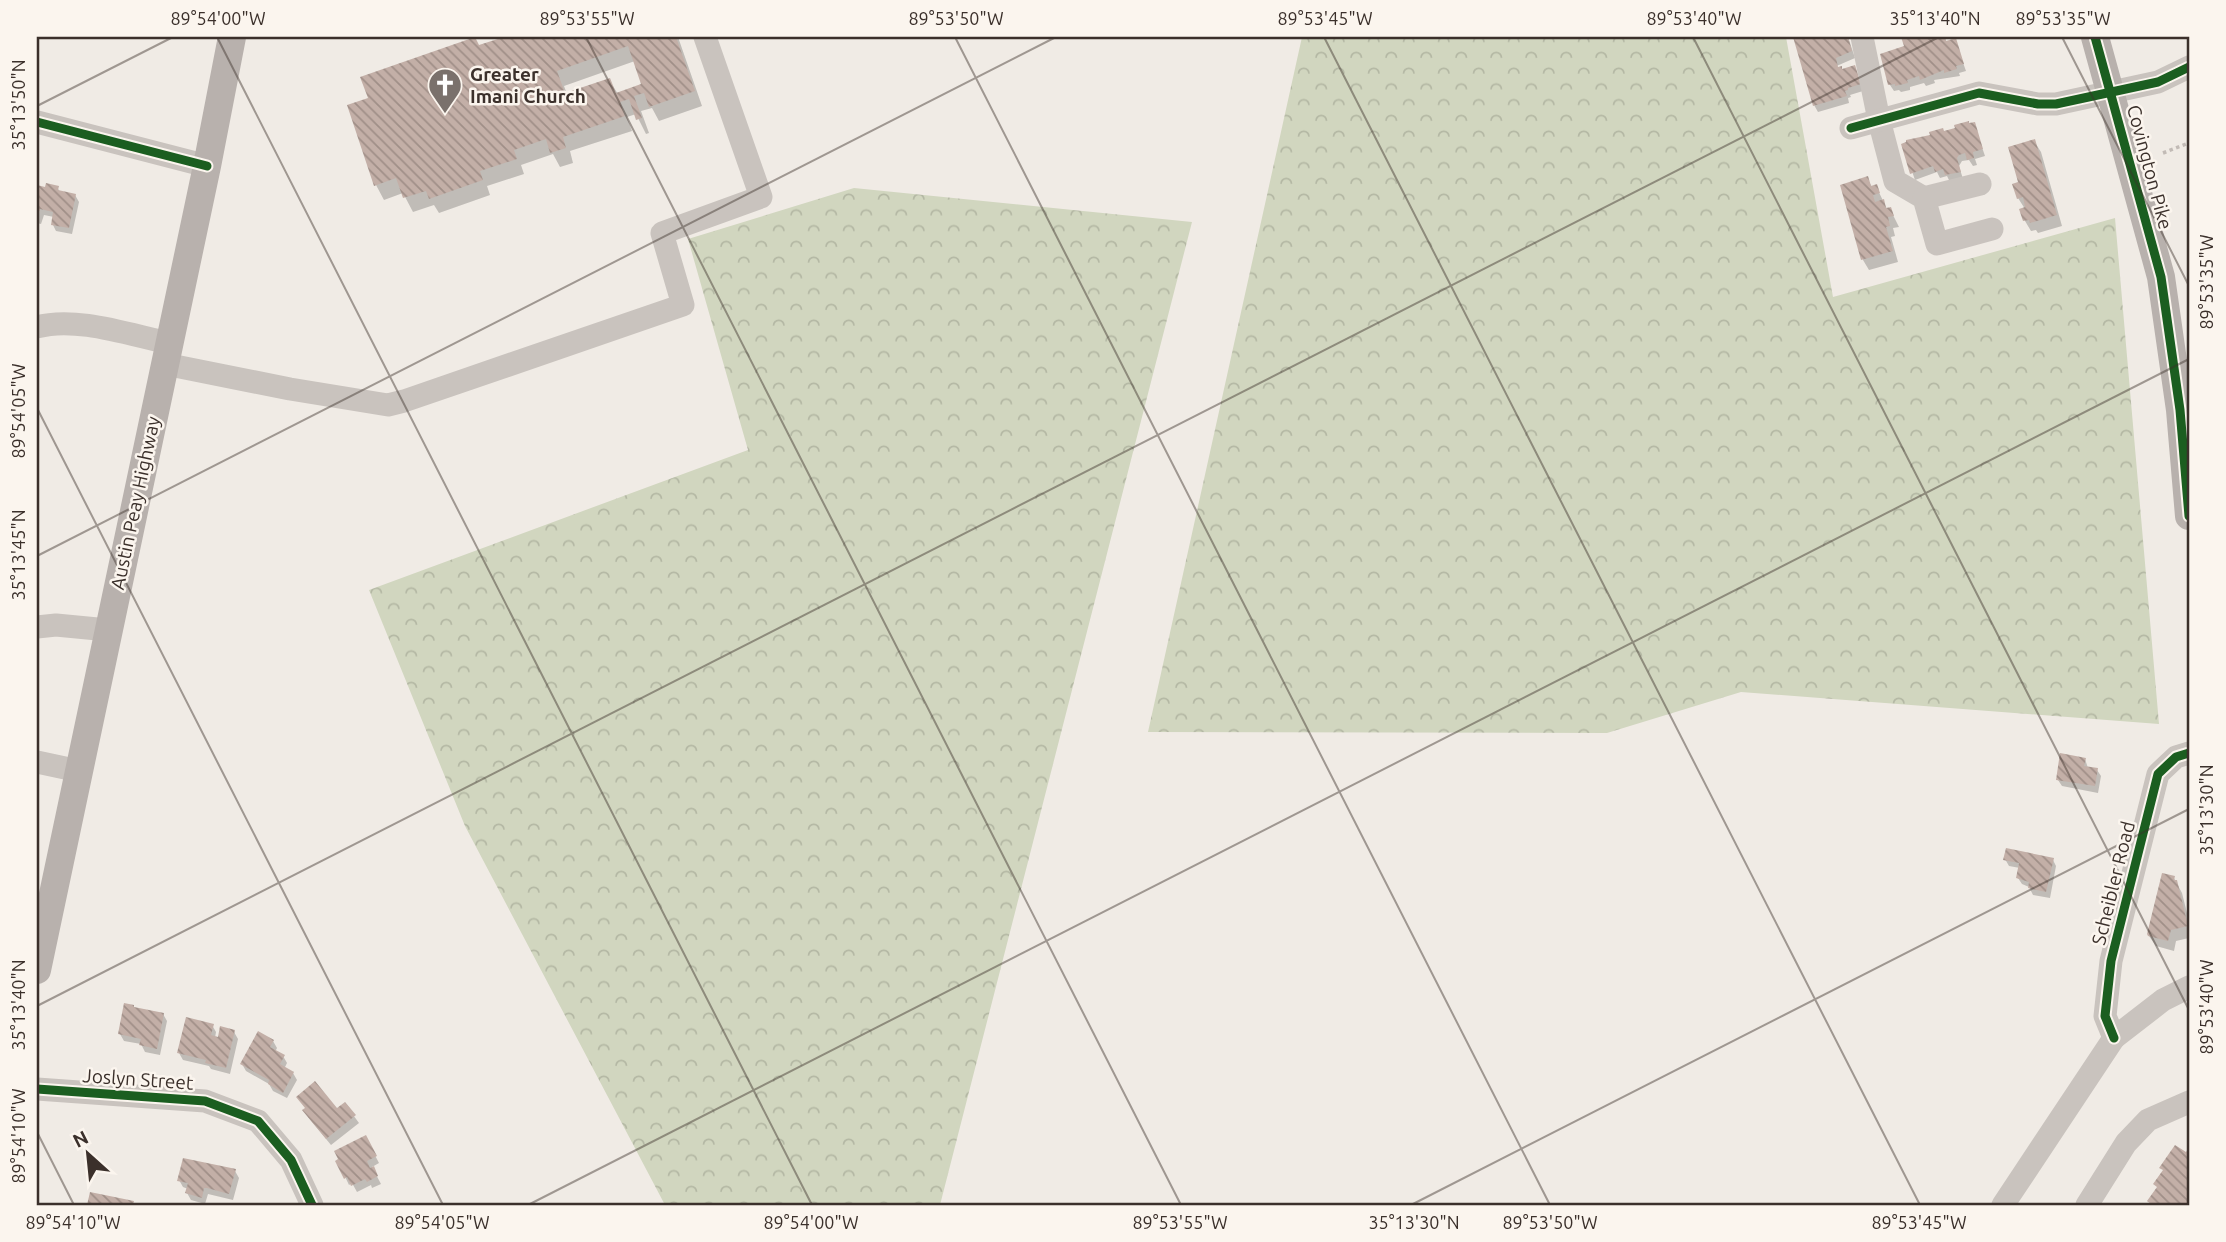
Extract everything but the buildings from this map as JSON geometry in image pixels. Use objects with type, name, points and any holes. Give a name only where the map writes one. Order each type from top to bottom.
[{"type":"main road","name":"Austin Peay Highway","points":[[37,970],[232,37]]},
{"type":"main road","name":"Covington Pike","points":[[2095,37],[2161,277],[2180,334],[2180,410],[2189,516]]},
{"type":"street","points":[[37,327],[85,325],[167,354],[290,389],[388,405],[683,305],[662,233],[761,197],[705,37]]},
{"type":"street","points":[[1862,37],[1895,181],[1924,198],[1937,244],[1992,229]]},
{"type":"street","points":[[1852,128],[1979,93],[2038,104],[2064,103],[2158,82],[2189,66]]},
{"type":"street","points":[[37,122],[207,166]]},
{"type":"street","points":[[1924,198],[1980,184]]},
{"type":"street","points":[[37,627],[56,625],[108,630]]},
{"type":"street","name":"Scheibler Road","points":[[2113,1038],[2105,1016],[2111,961],[2158,774],[2176,757],[2189,753]]},
{"type":"street","points":[[37,762],[79,771]]},
{"type":"street","points":[[2003,1205],[2113,1038],[2163,1000],[2189,987]]},
{"type":"street","name":"Joslyn Street","points":[[37,1089],[205,1101],[258,1121],[291,1160],[312,1205]]},
{"type":"street","points":[[2087,1205],[2126,1143],[2148,1120],[2189,1102]]},
{"type":"path","points":[[2163,153],[2189,142]]},
{"type":"green space","points":[[1302,37],[1786,37],[1833,297],[2115,218],[2159,724],[1741,692],[1607,733],[1148,732]]},
{"type":"green space","points":[[854,188],[1192,222],[940,1205],[665,1205],[465,826],[369,590],[748,450],[688,239]]},
{"type":"cycle path","points":[[2095,37],[2161,277],[2180,410],[2189,516]]},
{"type":"cycle path","points":[[1851,128],[1979,93],[2038,104],[2056,104],[2158,82],[2189,67]]},
{"type":"cycle path","points":[[37,122],[207,166]]},
{"type":"cycle path","points":[[2114,1038],[2105,1016],[2111,961],[2158,774],[2176,757],[2189,753]]},
{"type":"cycle path","points":[[37,1089],[205,1101],[258,1121],[291,1160],[312,1205]]},
{"type":"place","name":"Greater Imani Church","points":[[445,115]]}]
